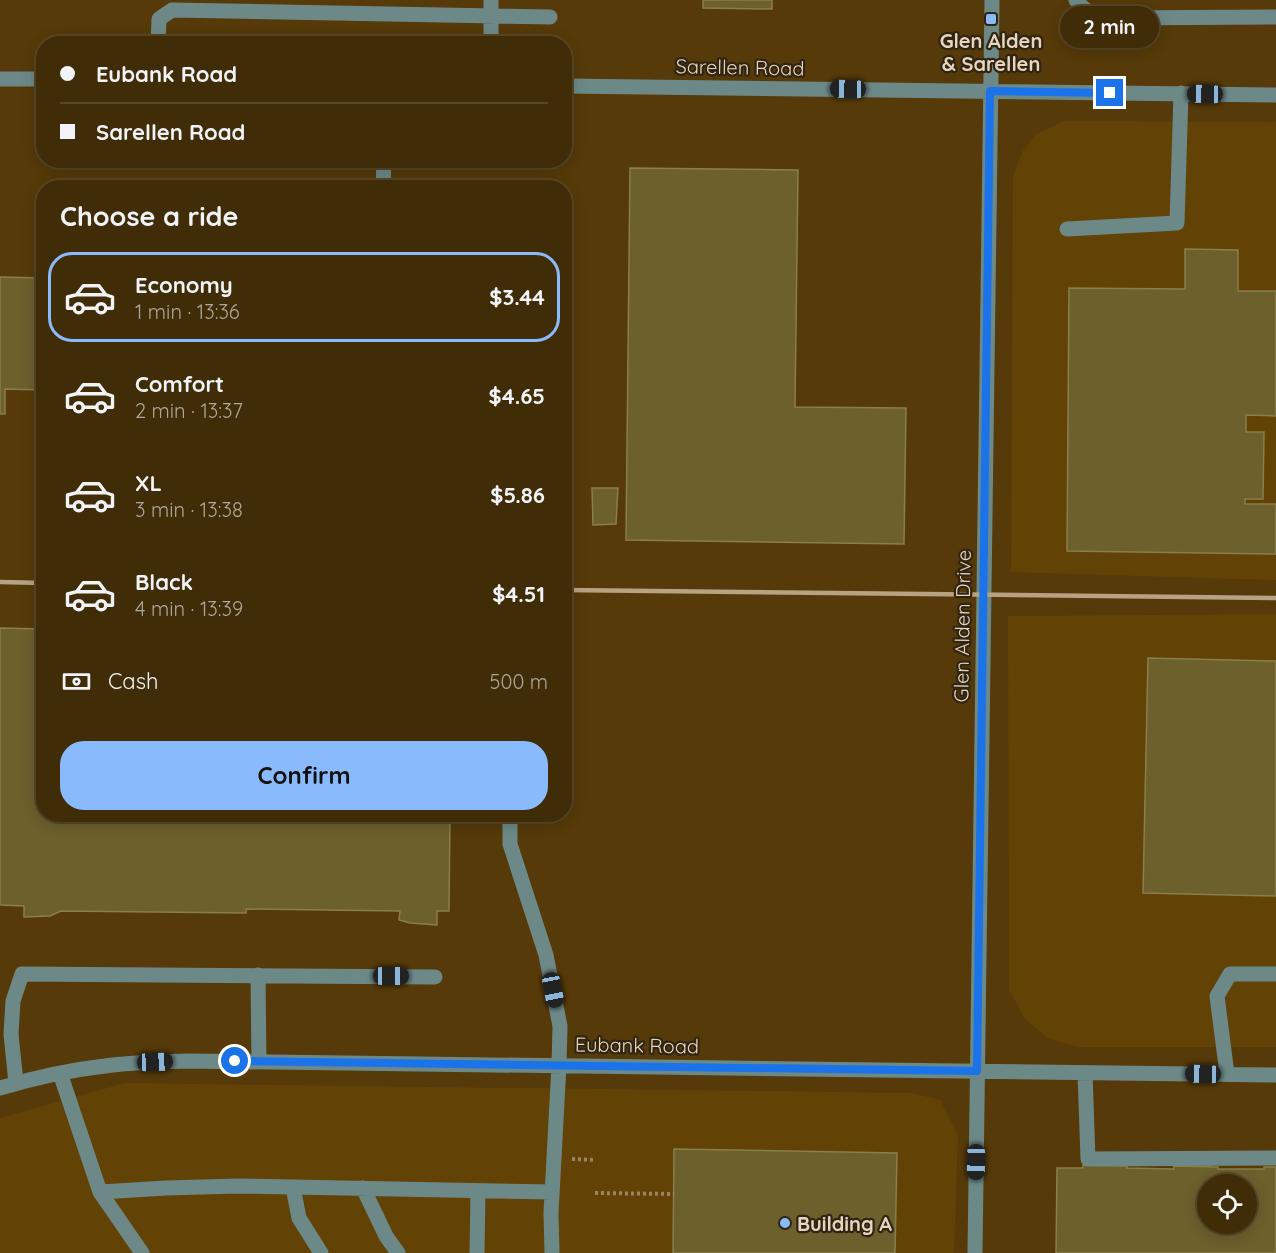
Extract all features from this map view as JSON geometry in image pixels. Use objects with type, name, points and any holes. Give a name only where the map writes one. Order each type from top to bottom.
[{"type":"street","points":[[491,0],[491,36]]},
{"type":"street","name":"Glen Alden Drive","points":[[975,1253],[992,0]]},
{"type":"street","points":[[1076,0],[1090,14],[1112,18],[1276,17]]},
{"type":"street","points":[[158,36],[159,19],[172,10],[550,17]]},
{"type":"street","points":[[0,78],[36,79]]},
{"type":"street","name":"Sarellen Road","points":[[572,86],[1276,94]]},
{"type":"street","points":[[1067,229],[1177,223],[1181,93]]},
{"type":"street","points":[[510,822],[510,844],[546,955],[560,1026],[551,1213],[552,1253]]},
{"type":"street","points":[[16,1083],[10,1034],[13,1001],[22,974],[435,977]]},
{"type":"street","points":[[1227,1074],[1217,996],[1230,974],[1276,974]]},
{"type":"street","points":[[258,975],[259,1062]]},
{"type":"street","points":[[0,1011],[10,1034]]},
{"type":"street","name":"Eubank Road","points":[[0,1088],[60,1073],[103,1066],[139,1062],[188,1061],[1276,1075]]},
{"type":"street","points":[[1085,1072],[1088,1159],[1276,1158]]},
{"type":"street","points":[[60,1073],[100,1192],[142,1253]]},
{"type":"street","points":[[100,1192],[165,1188],[293,1187],[552,1192]]},
{"type":"street","points":[[293,1187],[299,1218],[321,1253]]},
{"type":"street","points":[[363,1188],[386,1236],[398,1253]]},
{"type":"street","points":[[477,1253],[478,1192]]},
{"type":"path","points":[[595,1193],[674,1194]]},
{"type":"shaded area","points":[[1064,121],[1276,122],[1276,580],[1011,572],[1013,177],[1022,152],[1036,134]]},
{"type":"shaded area","points":[[1276,614],[1276,1047],[1077,1047],[1047,1038],[1025,1019],[1009,990],[1008,616]]},
{"type":"shaded area","points":[[125,1083],[912,1093],[940,1100],[958,1135],[954,1253],[0,1253],[0,1118]]},
{"type":"building","points":[[703,0],[772,0],[772,9],[703,8]]},
{"type":"building","points":[[630,168],[798,170],[795,407],[906,408],[904,544],[626,540]]},
{"type":"building","points":[[1185,249],[1238,250],[1238,291],[1276,291],[1276,416],[1246,415],[1246,432],[1264,432],[1263,499],[1245,499],[1245,504],[1276,504],[1276,554],[1067,551],[1069,288],[1185,289]]},
{"type":"building","points":[[0,277],[36,278],[36,390],[5,389],[5,414],[0,414]]},
{"type":"building","points":[[592,488],[618,488],[616,524],[593,525]]},
{"type":"building","points":[[0,628],[36,629],[36,822],[450,822],[449,911],[437,911],[437,925],[399,920],[400,911],[246,909],[246,913],[61,911],[50,916],[24,917],[24,906],[0,905]]},
{"type":"building","points":[[1148,658],[1276,661],[1276,896],[1143,893]]},
{"type":"building","name":"Building A","points":[[674,1149],[897,1153],[895,1253],[673,1253]]},
{"type":"building","points":[[1083,1165],[1174,1169],[1174,1166],[1218,1167],[1218,1169],[1276,1167],[1276,1253],[1056,1253],[1057,1168],[1083,1168]]},
{"type":"railway","points":[[0,582],[36,583]]},
{"type":"railway","points":[[572,590],[1276,598]]},
{"type":"place","name":"Glen Alden & Sarellen","points":[[991,19]]},
{"type":"place","name":"Building A","points":[[785,1223]]},
{"type":"route","points":[[235,1061],[977,1071],[990,91],[1110,93]]}]
